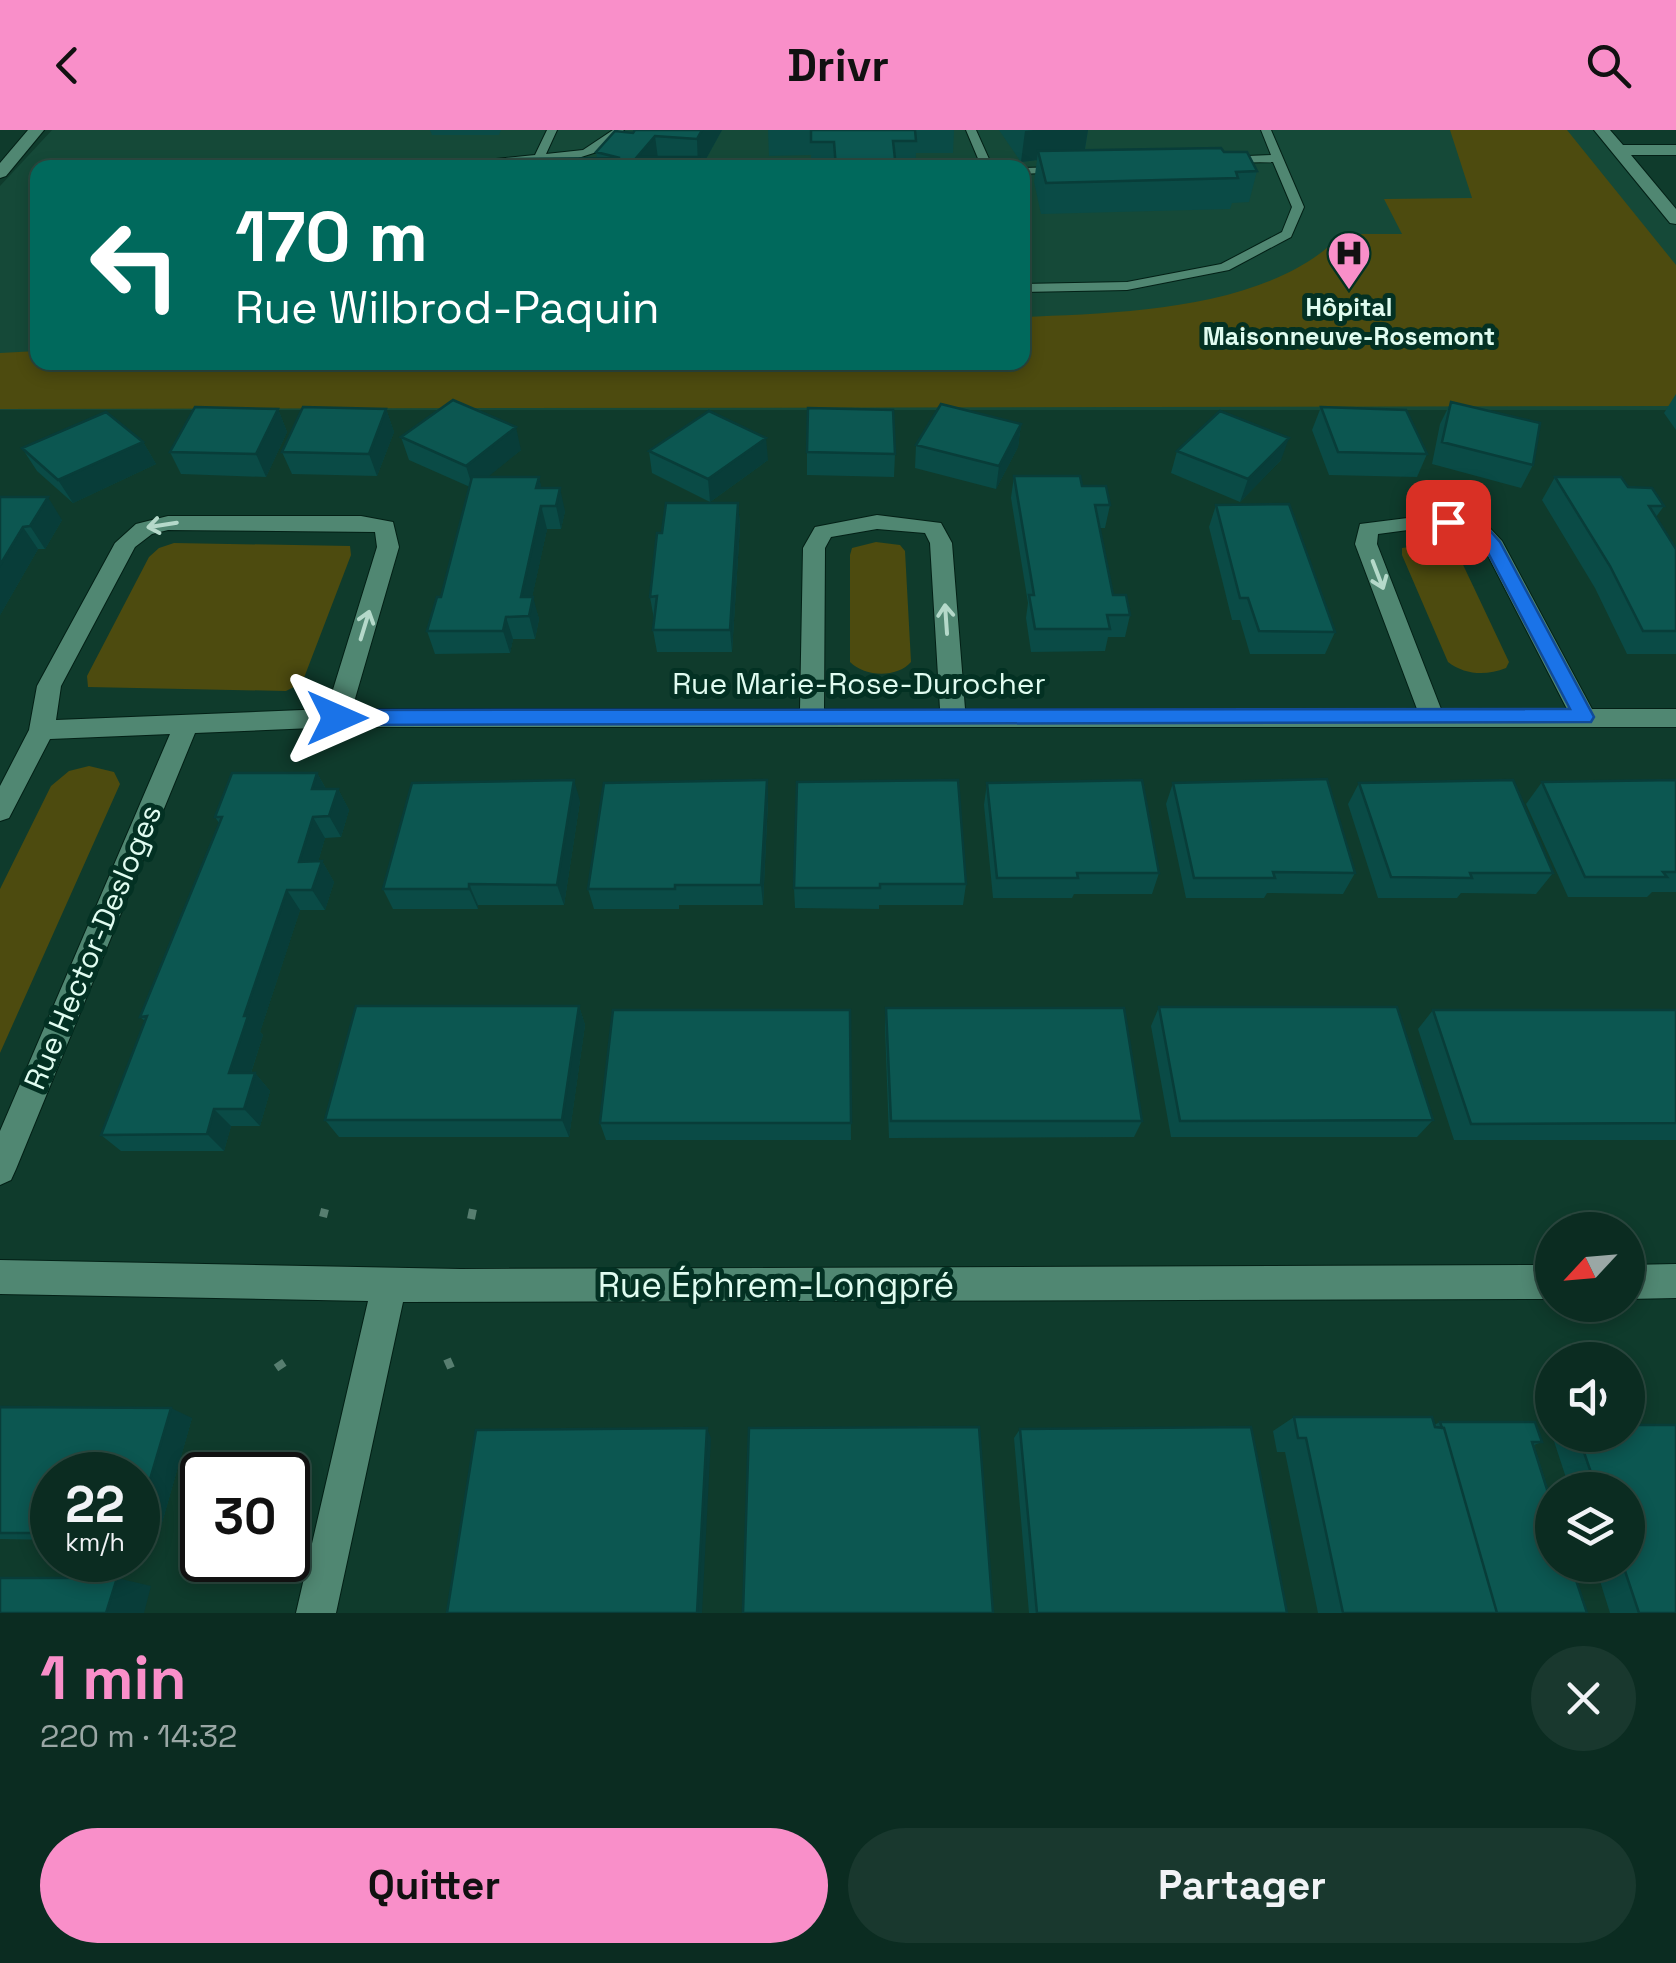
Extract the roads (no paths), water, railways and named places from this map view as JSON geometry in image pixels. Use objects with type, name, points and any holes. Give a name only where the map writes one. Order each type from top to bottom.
[{"type":"street","points":[[0,173],[36,130]]},
{"type":"street","points":[[1602,130],[1676,219]]},
{"type":"street","points":[[1619,150],[1676,150]]},
{"type":"street","points":[[0,811],[42,730],[50,686],[126,542],[144,528],[168,522],[361,523],[386,527],[388,547],[337,718]]},
{"type":"street","points":[[1432,717],[1366,544],[1368,529],[1388,524],[1448,522],[1478,529],[1494,546],[1584,717]]},
{"type":"street","points":[[812,716],[814,548],[822,532],[843,524],[911,523],[932,528],[941,543],[953,716]]},
{"type":"street","name":"Rue Marie-Rose-Durocher","points":[[42,730],[337,718],[1676,718]]},
{"type":"street","name":"Rue Hector-Desloges","points":[[0,1169],[186,725]]},
{"type":"street","name":"Rue Éphrem-Longpré","points":[[0,1277],[389,1286],[1535,1282]]},
{"type":"street","points":[[1645,1282],[1676,1282]]},
{"type":"street","points":[[316,1613],[389,1286]]},
{"type":"lane","points":[[540,158],[552,130]]},
{"type":"lane","points":[[526,160],[570,158],[608,145],[619,130]]},
{"type":"lane","points":[[971,130],[984,160]]},
{"type":"lane","points":[[1030,288],[1126,286],[1225,266],[1288,234],[1298,208],[1266,130]]},
{"type":"lane","points":[[1218,160],[1277,158]]},
{"type":"lane","points":[[1030,170],[1081,168]]},
{"type":"place","name":"Hôpital Maisonneuve-Rosemont","points":[[1349,291]]}]
